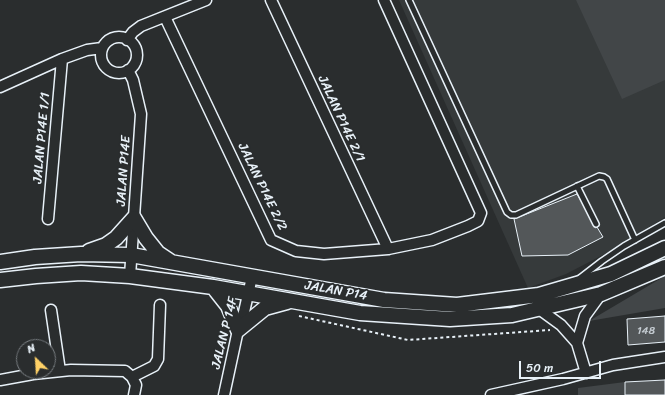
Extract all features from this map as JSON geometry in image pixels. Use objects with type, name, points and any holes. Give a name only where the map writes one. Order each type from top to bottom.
[{"type":"main road","points":[[81,254],[106,245],[116,238],[134,218],[146,238],[158,253],[173,263]]},
{"type":"main road","name":"JALAN P14","points":[[0,262],[35,257],[81,254],[131,255],[384,300],[457,305],[539,296],[611,274],[665,248]]},
{"type":"main road","name":"JALAN P14","points":[[0,280],[36,276],[81,274],[130,276],[213,287],[360,313],[450,319],[512,315],[539,309],[601,294],[665,267]]},
{"type":"main road","points":[[213,287],[228,306],[238,330],[265,308],[291,301]]},
{"type":"street","points":[[127,40],[133,32],[141,26],[206,0]]},
{"type":"street","name":"JALAN P14E 2/1","points":[[271,0],[388,249]]},
{"type":"street","name":"JALAN P14E 2/2","points":[[166,17],[271,240],[296,251],[324,254],[388,249],[432,240],[478,221],[481,214],[384,0]]},
{"type":"street","points":[[118,37],[127,40],[134,46],[136,51],[135,63],[128,70],[121,73],[115,73],[105,67],[100,57],[102,48],[107,41],[112,38],[118,37]]},
{"type":"street","points":[[0,87],[62,59],[87,50],[102,48]]},
{"type":"street","name":"JALAN P14E 1/1","points":[[48,219],[62,59]]},
{"type":"street","name":"JALAN P14E","points":[[128,70],[134,84],[141,114],[130,276]]},
{"type":"street","name":"JALAN P 14F","points":[[224,395],[238,330],[244,312],[252,277]]},
{"type":"street","points":[[576,343],[585,316],[601,294]]},
{"type":"street","points":[[132,377],[154,366],[158,359],[160,305]]},
{"type":"street","points":[[539,309],[562,325],[576,343],[586,372]]},
{"type":"street","points":[[51,310],[60,371]]},
{"type":"street","points":[[491,395],[613,365],[665,357]]},
{"type":"street","points":[[0,380],[33,374],[71,370],[125,371],[132,377],[136,385],[134,395]]},
{"type":"lane","points":[[409,0],[506,212],[511,215],[516,215],[599,176],[604,177],[607,179],[635,240]]},
{"type":"lane","points":[[577,186],[596,224]]},
{"type":"lane","points":[[568,287],[602,260],[665,223]]},
{"type":"shaded area","points":[[399,0],[665,0],[665,217],[624,244],[566,274],[528,288]]},
{"type":"shaded area","points":[[576,0],[665,0],[665,80],[622,99]]},
{"type":"shaded area","points":[[665,276],[665,308],[589,321]]},
{"type":"shaded area","points":[[625,382],[625,395],[578,395],[578,388]]},
{"type":"building","points":[[577,194],[603,237],[568,255],[522,256],[514,219]]},
{"type":"building","points":[[665,316],[665,342],[628,345],[627,319]]},
{"type":"building","points":[[665,380],[665,395],[625,395],[625,382]]}]
